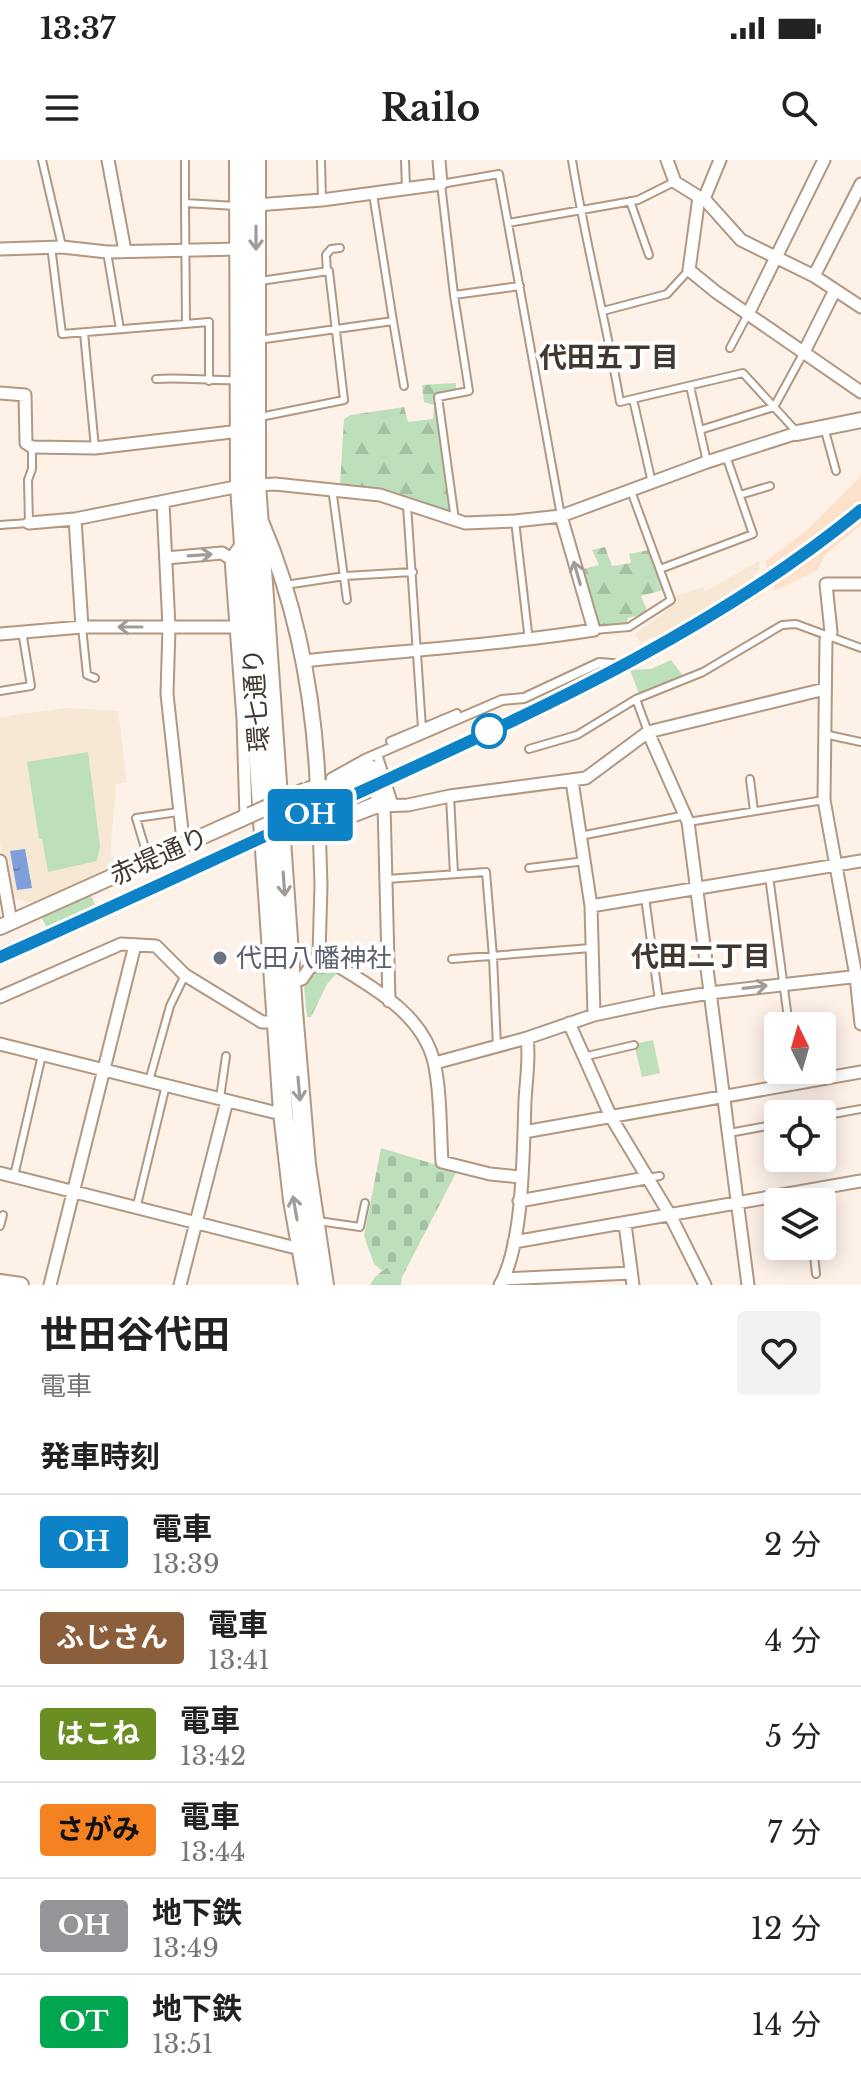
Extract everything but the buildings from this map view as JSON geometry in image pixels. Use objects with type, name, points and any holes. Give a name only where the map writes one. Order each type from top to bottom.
[{"type":"main road","name":"環七通り","points":[[239,160],[248,205],[256,281],[257,340],[256,418],[244,541],[283,1112],[291,1187],[308,1285]]},
{"type":"main road","name":"環七通り","points":[[256,160],[240,249],[240,431],[248,485],[259,515],[290,981],[306,1165],[324,1285]]},
{"type":"street","points":[[108,160],[125,251]]},
{"type":"street","points":[[248,205],[322,200],[441,184],[439,160]]},
{"type":"street","points":[[667,160],[675,182],[701,198],[741,240],[814,276],[861,307]]},
{"type":"street","points":[[720,160],[701,198],[689,270],[861,392]]},
{"type":"street","points":[[748,314],[824,160]]},
{"type":"street","points":[[814,276],[861,184]]},
{"type":"street","points":[[0,249],[57,246],[107,252],[240,249]]},
{"type":"street","points":[[804,352],[835,290]]},
{"type":"street","points":[[0,393],[25,395],[26,443],[32,447],[95,448],[240,431]]},
{"type":"street","points":[[29,523],[75,519],[248,485],[332,488],[380,495],[455,520],[493,524],[561,516],[707,462],[797,433],[861,420]]},
{"type":"street","points":[[163,503],[169,627],[167,694],[182,831]]},
{"type":"street","points":[[259,515],[285,586],[303,661],[313,708],[319,790],[325,821],[319,954],[302,979],[290,981]]},
{"type":"street","points":[[303,661],[529,641],[594,630],[561,516]]},
{"type":"street","points":[[75,519],[82,627]]},
{"type":"street","points":[[244,541],[231,559],[248,816]]},
{"type":"street","points":[[166,558],[222,553],[231,559]]},
{"type":"street","points":[[861,584],[826,584],[831,632],[826,640],[824,734],[824,800],[858,976],[861,1024]]},
{"type":"street","points":[[0,634],[82,627],[236,627]]},
{"type":"street","points":[[331,778],[377,754],[502,700],[524,698],[599,663],[626,665]]},
{"type":"street","points":[[325,821],[340,821],[388,803],[408,805],[450,796],[586,778],[648,732],[825,689]]},
{"type":"street","points":[[648,732],[687,818],[748,1285]]},
{"type":"street","points":[[377,754],[388,803],[389,1001]]},
{"type":"street","name":"赤堤通り","points":[[5,925],[248,816],[328,787],[370,767],[378,773],[388,803]]},
{"type":"street","points":[[319,790],[369,778],[377,798],[374,803],[325,821]]},
{"type":"street","points":[[572,781],[591,906],[594,1015]]},
{"type":"street","points":[[319,790],[328,792],[330,801],[325,821]]},
{"type":"street","points":[[0,861],[5,925]]},
{"type":"street","points":[[591,906],[861,861]]},
{"type":"street","points":[[0,997],[121,944],[156,946],[185,975],[262,1022],[277,1022]]},
{"type":"street","points":[[50,1285],[135,945]]},
{"type":"street","points":[[319,954],[411,1018],[426,1040],[435,1063],[442,1162],[490,1174],[520,1177]]},
{"type":"street","points":[[435,1063],[527,1038],[594,1015],[660,1001],[858,976]]},
{"type":"street","points":[[569,1023],[611,1117],[670,1215],[705,1285]]},
{"type":"street","points":[[527,1038],[519,1201],[514,1242],[502,1282],[632,1279],[625,1224]]},
{"type":"street","points":[[0,1044],[283,1112]]},
{"type":"street","points":[[836,1076],[861,1072]]},
{"type":"street","points":[[524,1132],[792,1084]]},
{"type":"street","points":[[180,1285],[223,1100]]},
{"type":"street","points":[[0,1173],[292,1247],[302,1246]]},
{"type":"street","points":[[519,1201],[646,1178]]},
{"type":"street","points":[[836,1188],[861,1181]]},
{"type":"street","points":[[514,1242],[764,1200]]},
{"type":"street","points":[[0,1282],[21,1285]]},
{"type":"lane","points":[[42,160],[57,246],[62,334],[209,322],[209,381]]},
{"type":"lane","points":[[185,160],[186,324]]},
{"type":"lane","points":[[321,160],[322,200]]},
{"type":"lane","points":[[405,160],[406,189]]},
{"type":"lane","points":[[572,160],[620,402],[743,373],[797,433]]},
{"type":"lane","points":[[455,520],[438,397],[469,391],[441,184],[499,174],[561,516]]},
{"type":"lane","points":[[508,223],[638,200],[675,182]]},
{"type":"lane","points":[[373,194],[404,386]]},
{"type":"lane","points":[[630,201],[649,255]]},
{"type":"lane","points":[[185,203],[248,205]]},
{"type":"lane","points":[[256,418],[344,400],[326,255],[331,249],[340,248]]},
{"type":"lane","points":[[107,252],[120,329]]},
{"type":"lane","points":[[603,311],[667,294],[689,270]]},
{"type":"lane","points":[[256,281],[327,272]]},
{"type":"lane","points":[[454,295],[520,286]]},
{"type":"lane","points":[[730,348],[748,314]]},
{"type":"lane","points":[[257,340],[393,321]]},
{"type":"lane","points":[[84,333],[95,448]]},
{"type":"lane","points":[[700,430],[774,407],[804,352]]},
{"type":"lane","points":[[156,379],[240,380]]},
{"type":"lane","points":[[690,386],[707,462]]},
{"type":"lane","points":[[633,399],[652,483]]},
{"type":"lane","points":[[824,427],[836,471]]},
{"type":"lane","points":[[0,525],[29,523],[28,480],[32,469],[32,447]]},
{"type":"lane","points":[[660,569],[753,534],[726,456]]},
{"type":"lane","points":[[740,495],[770,486]]},
{"type":"lane","points":[[332,488],[347,600]]},
{"type":"lane","points":[[594,630],[629,627],[671,600],[631,491]]},
{"type":"lane","points":[[407,503],[422,728]]},
{"type":"lane","points":[[515,521],[529,641]]},
{"type":"lane","points":[[285,586],[345,576],[413,572]]},
{"type":"lane","points":[[529,749],[577,735],[636,699],[703,672],[782,625],[796,624],[861,648]]},
{"type":"lane","points":[[82,627],[87,675],[95,678]]},
{"type":"lane","points":[[0,691],[31,686],[22,631]]},
{"type":"lane","points":[[636,699],[648,732]]},
{"type":"lane","points":[[390,741],[457,713]]},
{"type":"lane","points":[[824,734],[861,742]]},
{"type":"lane","points":[[750,779],[754,811]]},
{"type":"lane","points":[[450,796],[454,874]]},
{"type":"lane","points":[[580,836],[824,800]]},
{"type":"lane","points":[[149,861],[136,818],[178,812]]},
{"type":"lane","points":[[529,868],[585,861]]},
{"type":"lane","points":[[387,879],[486,872],[497,1047]]},
{"type":"lane","points":[[769,876],[787,1012]]},
{"type":"lane","points":[[645,897],[660,1001]]},
{"type":"lane","points":[[452,959],[591,948]]},
{"type":"lane","points":[[149,1081],[170,1006],[185,975]]},
{"type":"lane","points":[[583,1057],[634,1045]]},
{"type":"lane","points":[[14,1176],[42,1055]]},
{"type":"lane","points":[[223,1100],[226,1056]]},
{"type":"lane","points":[[136,1209],[166,1085]]},
{"type":"lane","points":[[836,1113],[861,1109]]},
{"type":"lane","points":[[729,1133],[764,1127]]},
{"type":"lane","points":[[646,1178],[660,1176]]},
{"type":"lane","points":[[314,1220],[360,1227],[365,1203]]},
{"type":"lane","points":[[0,1226],[3,1215]]},
{"type":"lane","points":[[814,1260],[816,1274]]},
{"type":"shaded area","points":[[861,476],[861,525],[826,554],[817,570],[775,591],[765,562],[805,532]]},
{"type":"shaded area","points":[[759,561],[760,569],[753,575],[765,594],[710,627],[698,625],[695,636],[666,652],[652,637],[641,644],[635,634],[664,613],[673,597],[704,587],[706,591]]},
{"type":"shaded area","points":[[67,708],[118,711],[127,782],[116,784],[110,857],[130,856],[130,862],[36,904],[9,897],[0,843],[0,717]]},
{"type":"green space","points":[[456,383],[456,391],[436,394],[452,516],[340,485],[344,419],[351,415],[404,407],[408,422],[433,419],[434,405],[424,402],[422,385]]},
{"type":"green space","points":[[605,547],[612,566],[631,563],[629,554],[649,550],[663,590],[641,596],[648,613],[628,618],[626,625],[596,627],[579,570],[599,565],[592,550]]},
{"type":"green space","points":[[671,660],[684,677],[639,694],[630,670],[651,669]]},
{"type":"green space","points":[[88,752],[100,846],[97,861],[48,872],[42,839],[39,839],[27,762]]},
{"type":"green space","points":[[90,894],[101,917],[52,938],[41,916]]},
{"type":"green space","points":[[320,965],[338,972],[327,984],[311,1017],[307,1017],[304,986]]},
{"type":"green space","points":[[653,1040],[660,1073],[642,1077],[634,1044]]},
{"type":"green space","points":[[381,1148],[457,1171],[402,1277],[391,1265],[382,1271],[374,1264],[364,1236]]},
{"type":"green space","points":[[391,1264],[402,1277],[401,1285],[370,1285],[375,1277]]},
{"type":"water","points":[[25,849],[32,888],[17,890],[10,851]]},
{"type":"railway","points":[[0,949],[35,934]]},
{"type":"railway","points":[[0,964],[40,947]]},
{"type":"train","name":"OH","points":[[0,957],[431,759],[631,662],[679,637],[790,566],[861,510]]},
{"type":"place","name":"代田八幡神社","points":[[220,958]]},
{"type":"district","name":"代田五丁目","points":[[609,357]]},
{"type":"district","name":"代田二丁目","points":[[701,956]]}]
